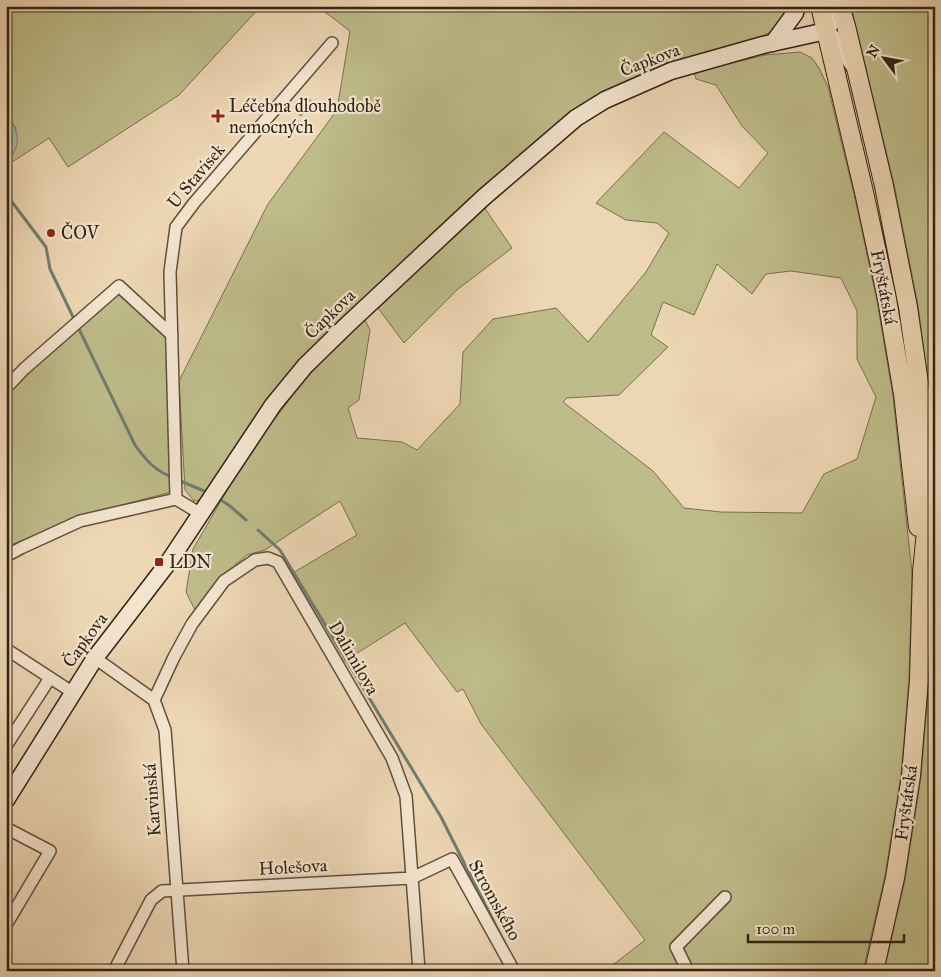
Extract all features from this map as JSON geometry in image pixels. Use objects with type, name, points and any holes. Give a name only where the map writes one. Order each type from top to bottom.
[{"type":"main road","name":"Fryštátská","points":[[820,6],[887,299],[904,394],[922,572]]},
{"type":"main road","name":"Fryštátská","points":[[840,6],[884,186],[908,307],[920,390],[929,502],[922,572],[919,680],[911,776],[895,878],[874,971]]},
{"type":"street","points":[[773,43],[798,6]]},
{"type":"street","points":[[835,6],[832,21],[826,31],[841,47],[856,70]]},
{"type":"street","name":"Čapkova","points":[[6,800],[11,782],[95,658],[154,582],[268,411],[286,387],[339,331],[484,197],[563,128],[605,100],[671,71],[773,43],[826,31]]},
{"type":"street","name":"U Stavisek","points":[[176,499],[170,272],[176,227],[194,203],[332,43]]},
{"type":"street","points":[[6,388],[24,369],[119,286],[172,335]]},
{"type":"street","points":[[6,556],[80,521],[176,499],[201,514]]},
{"type":"street","name":"Dalimilova","points":[[154,700],[192,624],[224,581],[255,560],[268,558],[278,562],[392,758],[406,796],[419,971]]},
{"type":"street","points":[[6,649],[72,692]]},
{"type":"street","points":[[95,658],[154,700]]},
{"type":"street","points":[[6,746],[50,678]]},
{"type":"street","name":"Karvinská","points":[[154,700],[165,730],[183,971]]},
{"type":"street","points":[[6,828],[50,851],[6,925]]},
{"type":"street","name":"Stromského","points":[[412,878],[452,859],[514,971]]},
{"type":"street","name":"Holešova","points":[[114,971],[151,900],[162,891],[412,878]]},
{"type":"street","points":[[688,971],[676,947],[724,897]]},
{"type":"shaded area","points":[[6,6],[261,6],[179,95],[68,167],[49,138],[6,166],[6,162],[12,157],[16,128],[6,114]]},
{"type":"shaded area","points":[[317,6],[792,6],[774,30],[759,38],[686,59],[626,81],[573,110],[305,357],[255,417],[206,499],[194,501],[185,490],[179,381],[268,204],[337,110],[350,31]]},
{"type":"shaded area","points":[[851,6],[935,6],[935,436],[918,305],[894,184]]},
{"type":"shaded area","points":[[800,52],[812,58],[828,87],[877,301],[893,396],[912,573],[909,679],[901,775],[885,876],[863,971],[610,971],[609,968],[645,940],[481,724],[463,689],[457,692],[405,623],[343,662],[291,574],[357,535],[340,501],[265,550],[247,555],[216,581],[195,610],[186,592],[193,549],[247,456],[304,380],[364,318],[370,330],[359,400],[348,408],[357,438],[402,442],[417,450],[460,404],[463,352],[493,319],[556,308],[588,342],[646,272],[669,233],[657,223],[626,220],[596,203],[664,132],[739,188],[768,153],[742,126],[716,85],[696,79],[694,72],[765,55]],"holes":[[[717,264],[752,294],[766,274],[791,271],[841,278],[857,311],[857,359],[876,397],[857,459],[824,474],[802,513],[721,512],[684,508],[653,471],[563,402],[567,398],[619,395],[668,347],[651,335],[663,302],[694,315]]]},
{"type":"shaded area","points":[[306,96],[313,103],[301,116],[294,110]]},
{"type":"shaded area","points":[[6,114],[14,126],[17,144],[6,162]]},
{"type":"shaded area","points":[[484,207],[512,248],[458,289],[404,343],[378,308]]},
{"type":"shaded area","points":[[118,294],[167,337],[171,492],[80,516],[6,547],[6,396],[28,373]]},
{"type":"shaded area","points":[[935,544],[935,971],[884,971],[905,880],[921,777],[929,680],[932,573]]},
{"type":"waterway","points":[[6,194],[46,247],[50,269],[75,321]]},
{"type":"waterway","points":[[78,327],[135,445],[151,464],[172,477]]},
{"type":"waterway","points":[[178,480],[209,493]]},
{"type":"waterway","points":[[218,498],[246,520]]},
{"type":"waterway","points":[[258,530],[280,550],[441,817],[503,940]]},
{"type":"place","name":"Léčebna dlouhodobě nemocných","points":[[218,116]]},
{"type":"place","name":"ČOV","points":[[51,233]]},
{"type":"place","name":"LDN","points":[[159,562]]}]
